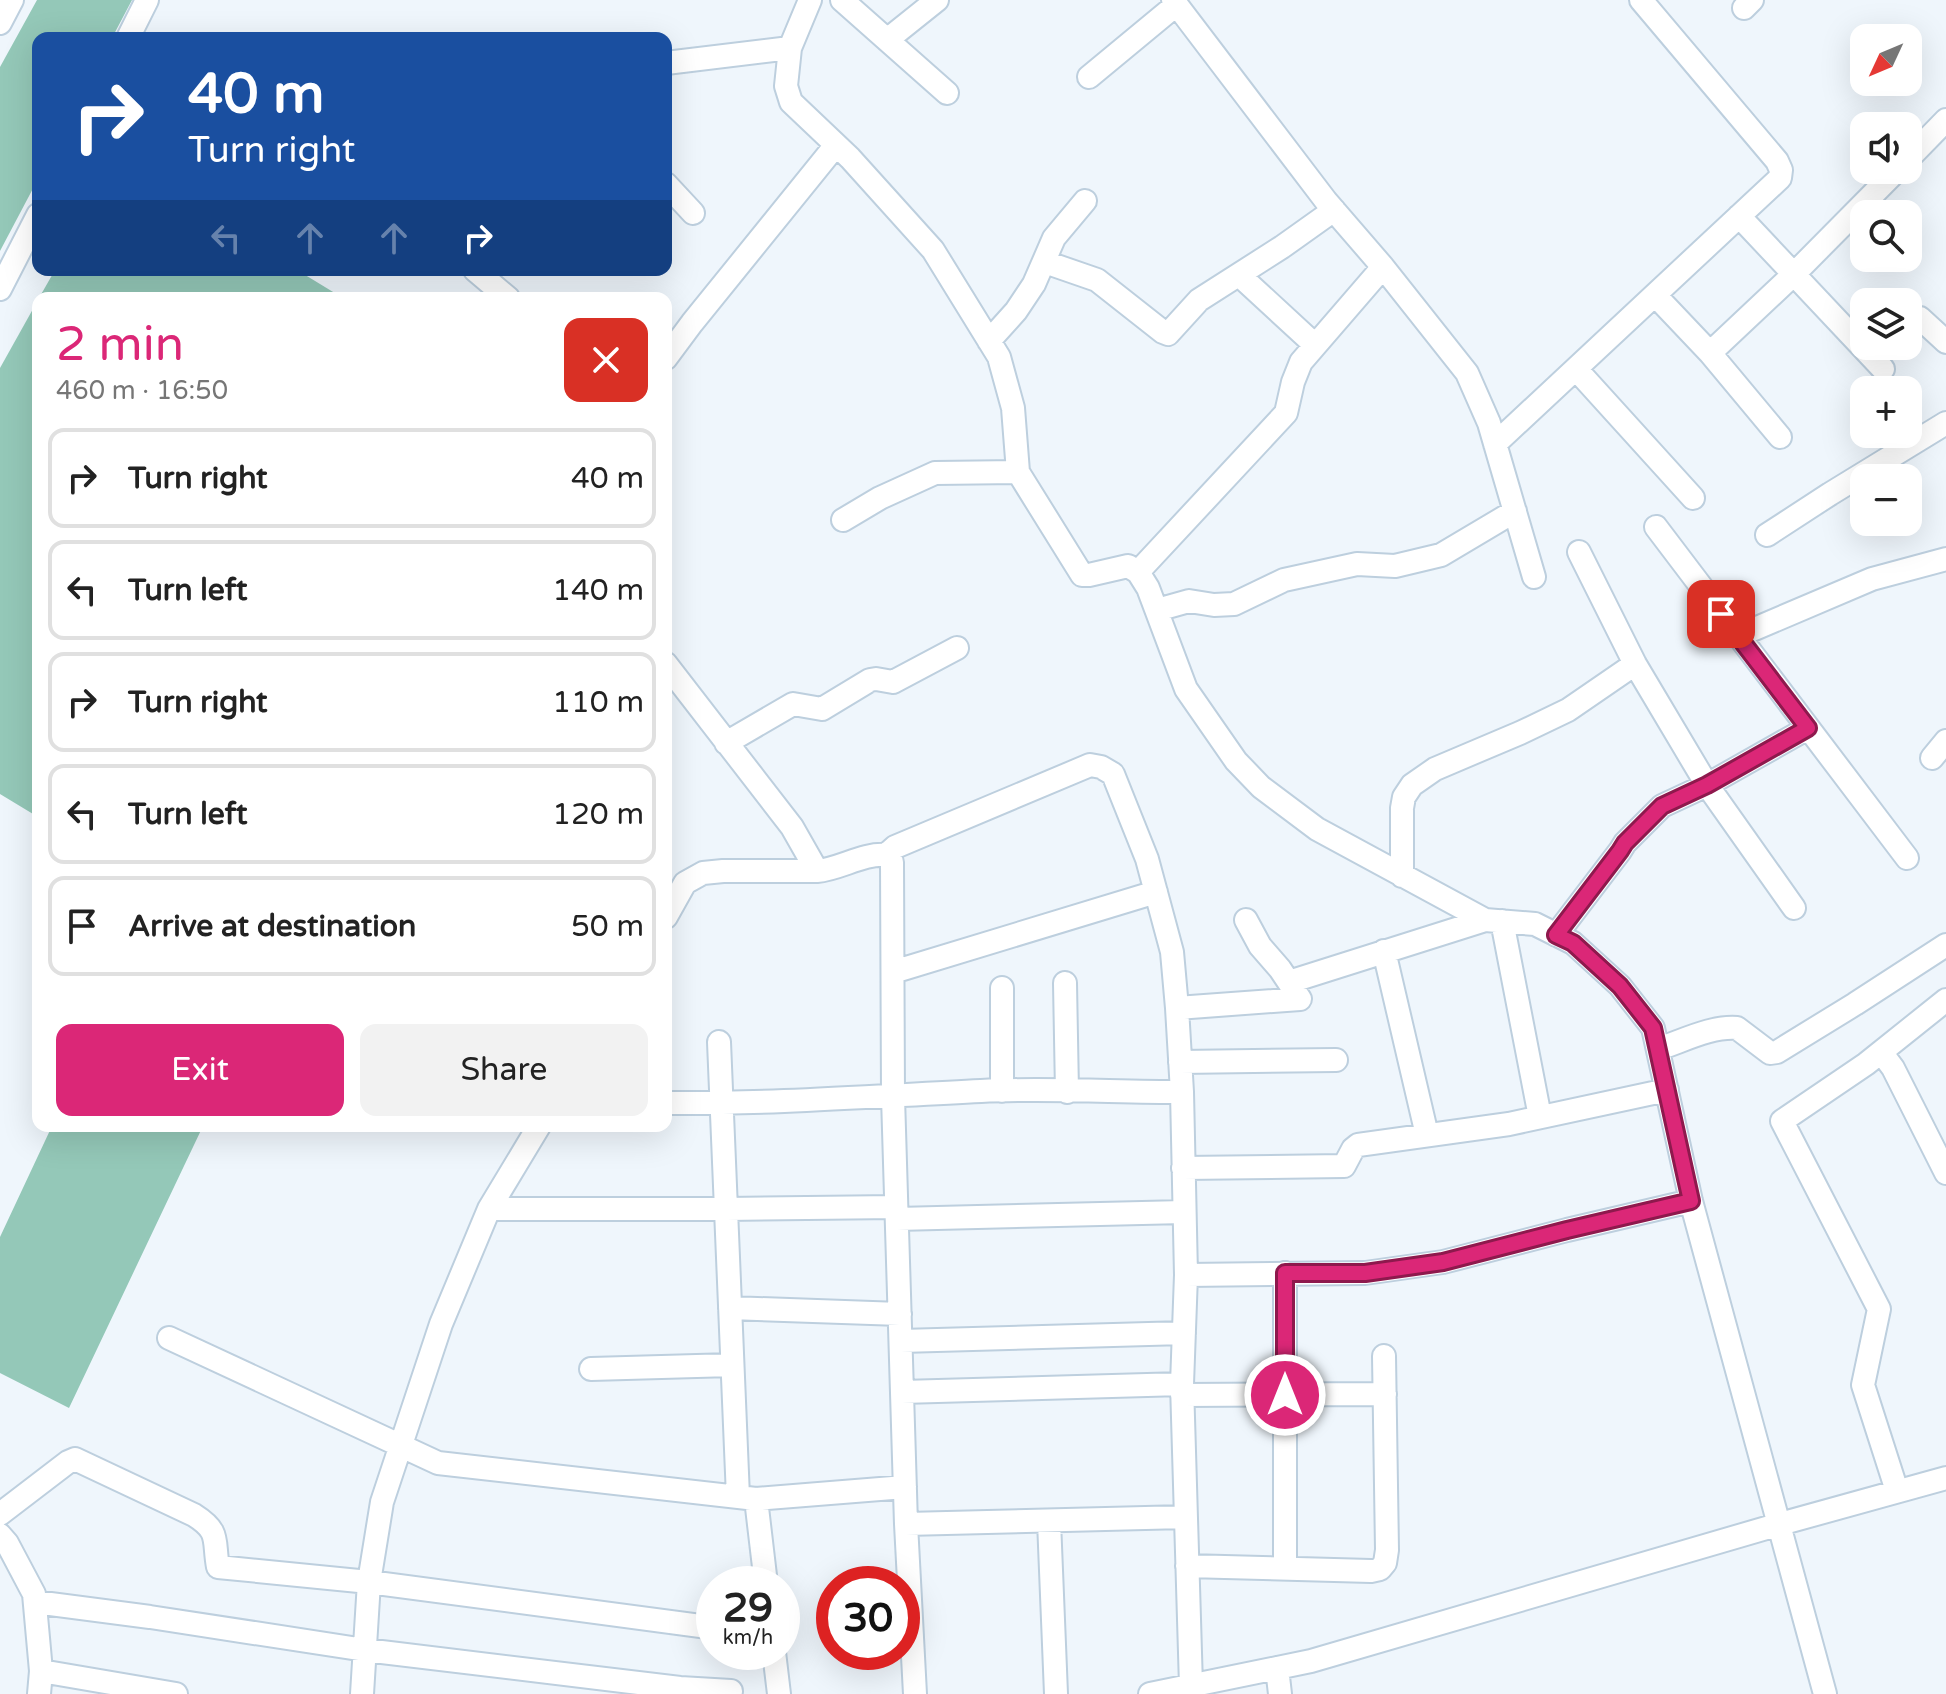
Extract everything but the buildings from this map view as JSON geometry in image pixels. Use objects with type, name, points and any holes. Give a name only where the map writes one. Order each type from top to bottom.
[{"type":"street","points":[[0,23],[12,0]]},
{"type":"street","points":[[131,32],[147,0]]},
{"type":"street","points":[[810,0],[790,48],[786,86],[791,102],[836,145],[933,250],[999,357],[1013,408],[1018,472],[1082,575],[1128,566],[1138,572],[1148,588],[1186,689],[1236,761],[1261,787],[1317,829],[1402,876],[1494,921]]},
{"type":"street","points":[[842,0],[947,93]]},
{"type":"street","points":[[887,40],[937,0]]},
{"type":"street","points":[[1495,444],[1780,178],[1777,161],[1641,0]]},
{"type":"street","points":[[1089,77],[1174,2],[1334,210],[1467,373],[1489,423],[1534,577]]},
{"type":"street","points":[[672,62],[790,48]]},
{"type":"street","points":[[1922,145],[1946,120]]},
{"type":"street","points":[[672,350],[836,145]]},
{"type":"street","points":[[1710,353],[1883,184]]},
{"type":"street","points":[[672,190],[693,213]]},
{"type":"street","points":[[989,341],[1016,311],[1034,284],[1054,238],[1085,201]]},
{"type":"street","points":[[1045,262],[1097,280],[1168,334],[1199,300],[1334,210]]},
{"type":"street","points":[[1739,216],[1883,369]]},
{"type":"street","points":[[0,289],[32,227]]},
{"type":"street","points":[[1138,572],[1286,413],[1301,362],[1383,267]]},
{"type":"street","points":[[1239,275],[1315,345]]},
{"type":"street","points":[[486,276],[502,292]]},
{"type":"street","points":[[1655,295],[1710,353],[1780,437]]},
{"type":"street","points":[[1922,320],[1946,342]]},
{"type":"street","points":[[1576,369],[1693,498]]},
{"type":"street","points":[[1767,535],[1946,423]]},
{"type":"street","points":[[843,520],[880,498],[935,473],[1018,472]]},
{"type":"street","points":[[1157,610],[1189,601],[1234,604],[1284,580],[1357,564],[1395,566],[1441,555],[1515,511]]},
{"type":"street","points":[[1656,527],[1907,858]]},
{"type":"street","points":[[1579,552],[1635,664],[1707,785],[1794,908]]},
{"type":"street","points":[[1738,636],[1872,579],[1946,559]]},
{"type":"street","points":[[726,743],[793,704],[822,709],[870,680],[893,682],[957,648]]},
{"type":"street","points":[[1402,876],[1402,808],[1404,797],[1412,785],[1435,769],[1568,710],[1635,664]]},
{"type":"street","points":[[672,672],[792,827],[817,871]]},
{"type":"street","points":[[1556,935],[1625,843],[1662,806],[1707,785],[1808,728]]},
{"type":"street","points":[[886,855],[895,847],[1090,765],[1113,774],[1147,859],[1172,952],[1182,1092],[1186,1275],[1182,1389],[1191,1686]]},
{"type":"street","points":[[672,906],[685,883],[703,873],[829,870],[877,854],[886,855],[892,862],[893,1097],[906,1524],[915,1694]]},
{"type":"street","points":[[893,972],[1156,892]]},
{"type":"street","points":[[1177,1008],[1300,999],[1260,946],[1246,920]]},
{"type":"street","points":[[1494,921],[1540,1117]]},
{"type":"street","points":[[1289,982],[1384,951],[1494,921],[1535,924],[1573,943],[1620,986],[1653,1028],[1691,1201],[1825,1694]]},
{"type":"street","points":[[1658,1049],[1716,1029],[1737,1028],[1770,1053],[1777,1052],[1946,945]]},
{"type":"street","points":[[1384,951],[1427,1135]]},
{"type":"street","points":[[1065,983],[1067,1092]]},
{"type":"street","points":[[1002,988],[1002,1091]]},
{"type":"street","points":[[1897,1491],[1863,1385],[1879,1309],[1782,1121],[1881,1052],[1946,1000]]},
{"type":"street","points":[[719,1042],[732,1365],[747,1498],[762,1566]]},
{"type":"street","points":[[1881,1052],[1893,1068],[1946,1173]]},
{"type":"street","points":[[1180,1062],[1336,1060]]},
{"type":"street","points":[[1183,1168],[1344,1166],[1358,1145],[1509,1124],[1667,1090]]},
{"type":"street","points":[[672,1103],[722,1104],[1002,1091],[1182,1092]]},
{"type":"street","points":[[362,1694],[369,1582],[382,1502],[441,1324],[492,1200],[535,1132]]},
{"type":"street","points":[[1186,1275],[1365,1273],[1443,1262],[1691,1201]]},
{"type":"street","points":[[489,1209],[1184,1212]]},
{"type":"street","points":[[1285,1273],[1285,1568]]},
{"type":"street","points":[[730,1308],[900,1314]]},
{"type":"street","points":[[901,1341],[1184,1333]]},
{"type":"street","points":[[169,1338],[438,1463],[747,1498],[905,1487]]},
{"type":"street","points":[[1187,1566],[1380,1569],[1385,1563],[1387,1550],[1384,1356]]},
{"type":"street","points":[[591,1369],[732,1365]]},
{"type":"street","points":[[902,1392],[1182,1389],[1285,1395],[1385,1394]]},
{"type":"street","points":[[0,1514],[75,1459],[205,1522],[213,1530],[218,1567],[369,1582],[696,1625]]},
{"type":"street","points":[[1150,1694],[1311,1661],[1946,1478]]},
{"type":"street","points":[[906,1524],[1185,1517]]},
{"type":"street","points":[[1049,1521],[1056,1694]]},
{"type":"street","points":[[0,1535],[34,1594],[41,1671],[39,1694]]},
{"type":"street","points":[[35,1602],[365,1650],[680,1688],[731,1691]]},
{"type":"street","points":[[1277,1668],[1280,1694]]},
{"type":"street","points":[[776,1670],[779,1694]]},
{"type":"street","points":[[41,1671],[176,1694]]},
{"type":"shaded area","points":[[37,0],[132,0],[115,32],[32,32],[32,190],[0,251],[0,67]]},
{"type":"shaded area","points":[[52,276],[307,276],[333,292],[42,292]]},
{"type":"shaded area","points":[[32,311],[32,813],[0,794],[0,368]]},
{"type":"shaded area","points":[[49,1132],[200,1132],[69,1408],[0,1373],[0,1237]]},
{"type":"route","points":[[1285,1395],[1285,1273],[1365,1273],[1443,1262],[1691,1201],[1653,1028],[1620,986],[1573,943],[1556,935],[1625,843],[1662,806],[1707,785],[1808,728],[1721,614]]}]
